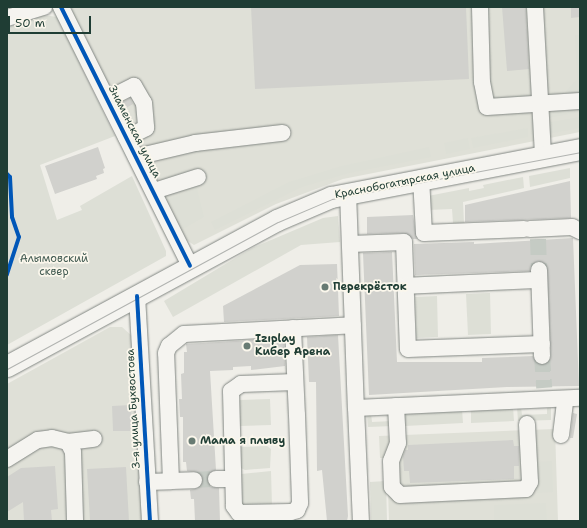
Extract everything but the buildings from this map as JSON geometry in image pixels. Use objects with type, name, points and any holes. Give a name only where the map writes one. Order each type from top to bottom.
[{"type":"main road","name":"Краснобогатырская улица","points":[[7,366],[277,220],[331,196],[580,149]]},
{"type":"street","points":[[9,14],[44,7]]},
{"type":"street","name":"Знаменская улица","points":[[61,7],[154,191],[190,266]]},
{"type":"street","points":[[480,7],[482,82],[487,107],[540,105],[580,101]]},
{"type":"street","points":[[535,7],[543,156]]},
{"type":"street","points":[[108,99],[134,86],[144,103],[146,128],[126,138]]},
{"type":"street","points":[[136,157],[195,143],[282,133]]},
{"type":"street","points":[[154,191],[198,177]]},
{"type":"street","points":[[422,178],[424,233],[532,231],[572,227],[580,231]]},
{"type":"street","points":[[348,193],[353,326],[360,350],[356,408],[361,521]]},
{"type":"street","points":[[350,244],[404,242],[405,286],[408,349],[542,350],[539,275],[405,286]]},
{"type":"street","name":"3-я улица Бухвостова","points":[[137,296],[150,521]]},
{"type":"street","points":[[171,481],[166,353],[169,346],[191,332],[353,326]]},
{"type":"street","points":[[293,328],[296,382],[300,503],[298,507],[291,512],[239,513],[234,506],[230,398],[233,388],[241,384],[296,382]]},
{"type":"street","points":[[356,408],[544,394],[572,399],[561,435]]},
{"type":"street","points":[[396,406],[398,445],[391,461],[392,487],[400,495],[526,489],[530,482],[527,424]]},
{"type":"street","points":[[7,459],[38,440],[52,438],[68,442],[94,439]]},
{"type":"street","points":[[68,442],[73,452],[75,521]]},
{"type":"street","points":[[216,479],[233,478]]},
{"type":"street","points":[[147,482],[194,480]]},
{"type":"shaded area","points":[[580,7],[580,132],[343,179],[276,204],[194,245],[185,239],[74,20],[72,8]]},
{"type":"shaded area","points":[[110,327],[122,327],[132,336],[144,521],[7,521],[7,384]]},
{"type":"shaded area","points":[[555,429],[558,521],[389,521],[387,458],[380,458],[379,436]]},
{"type":"green space","name":"Алымовский сквер","points":[[44,15],[57,17],[115,136],[40,165],[57,220],[82,210],[80,206],[132,176],[166,251],[166,256],[7,345],[7,27]]},
{"type":"green space","points":[[575,35],[580,35],[580,96],[568,94],[567,90],[577,79]]},
{"type":"green space","points":[[580,108],[580,112],[547,118],[546,111]]},
{"type":"green space","points":[[580,117],[580,128],[548,134],[547,123]]},
{"type":"green space","points":[[528,128],[528,137],[473,148],[471,138]]},
{"type":"green space","points":[[468,138],[470,149],[446,154],[444,143]]},
{"type":"green space","points":[[429,147],[431,157],[349,173],[302,187],[215,230],[211,222],[289,182],[342,166]]},
{"type":"green space","points":[[570,168],[570,178],[530,187],[529,176]]},
{"type":"green space","points":[[523,177],[524,188],[463,202],[464,223],[453,223],[452,209],[428,210],[428,196],[469,188],[469,191],[484,188],[483,185]]},
{"type":"green space","points":[[197,188],[204,217],[183,229],[169,199]]},
{"type":"green space","points":[[338,216],[340,242],[301,245],[173,317],[164,301],[252,248],[323,218]]},
{"type":"green space","points":[[490,293],[491,334],[468,335],[466,294]]},
{"type":"green space","points":[[437,296],[438,337],[416,338],[415,297]]},
{"type":"green space","points":[[270,399],[271,425],[240,426],[239,400]]},
{"type":"green space","points":[[513,407],[514,421],[471,423],[471,409]]},
{"type":"green space","points":[[517,407],[521,407],[522,415],[547,414],[547,408],[551,408],[551,420],[518,421]]},
{"type":"green space","points":[[462,409],[463,423],[405,426],[405,411]]},
{"type":"green space","points":[[371,413],[372,422],[393,421],[393,426],[368,427],[367,414]]},
{"type":"green space","points":[[267,446],[271,449],[270,468],[245,470],[241,468],[240,447]]},
{"type":"green space","points":[[552,461],[553,492],[537,493],[536,462]]},
{"type":"green space","points":[[271,471],[272,506],[242,506],[241,474]]},
{"type":"green space","points":[[386,481],[387,521],[371,521],[370,482]]},
{"type":"green space","points":[[546,503],[547,521],[494,521],[494,505]]},
{"type":"tunnel","points":[[538,239],[539,270]]},
{"type":"tunnel","points":[[542,356],[544,388]]},
{"type":"tunnel","points":[[194,480],[216,479]]},
{"type":"tram line","points":[[7,369],[278,222],[332,199],[580,152]]},
{"type":"cycle path","points":[[61,7],[190,266]]},
{"type":"cycle path","points":[[7,174],[10,177],[12,217],[19,237],[7,275]]},
{"type":"cycle path","points":[[137,296],[150,521]]},
{"type":"place","name":"Перекрёсток","points":[[325,287]]},
{"type":"place","name":"Izıplay Кибер Арена","points":[[247,346]]},
{"type":"place","name":"Мама я плыву","points":[[192,441]]}]
